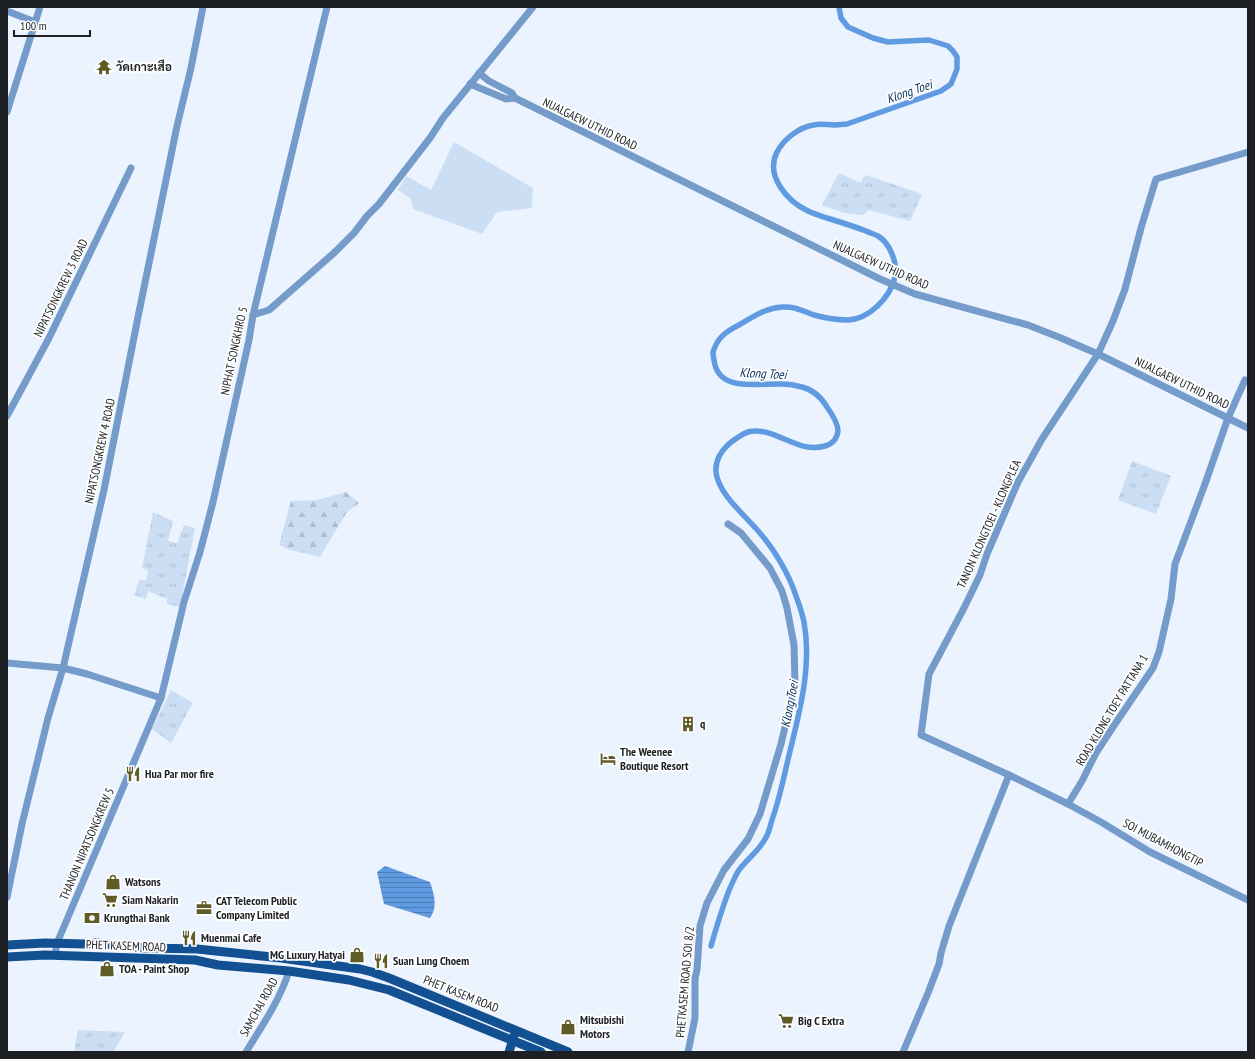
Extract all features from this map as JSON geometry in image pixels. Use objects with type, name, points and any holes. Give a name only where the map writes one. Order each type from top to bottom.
[{"type":"main road","name":"PHET KASEM ROAD","points":[[7,945],[96,943],[146,948],[197,950],[291,960],[372,972],[568,1052]]},
{"type":"main road","name":"PHET KASEM ROAD","points":[[7,957],[55,955],[195,960],[218,965],[289,971],[350,980],[389,990],[513,1041],[523,1049],[541,1052]]},
{"type":"main road","points":[[289,971],[291,960]]},
{"type":"main road","points":[[509,1052],[516,1031]]},
{"type":"main road","points":[[523,1049],[528,1035]]},
{"type":"street","points":[[7,112],[40,7]]},
{"type":"street","name":"NIPATSONGKREW 4 ROAD","points":[[7,897],[30,790],[48,718],[63,668],[111,460],[138,317],[203,7]]},
{"type":"street","name":"NIPHAT SONGKHRO 5","points":[[161,698],[184,602],[200,552],[213,502],[253,316],[327,7]]},
{"type":"street","points":[[253,316],[269,310],[335,252],[354,233],[430,138],[443,118],[533,7]]},
{"type":"street","points":[[7,11],[35,22]]},
{"type":"street","name":"NUALGAEW UTHID ROAD","points":[[479,73],[489,81],[512,93],[514,98]]},
{"type":"street","name":"NUALGAEW UTHID ROAD","points":[[470,84],[506,99],[514,98],[843,261],[909,292],[1028,325],[1061,338],[1098,354],[1248,428]]},
{"type":"street","name":"TANON KLONGTOEI - KLONGPLEA","points":[[1068,804],[920,734],[929,674],[976,582],[1018,482],[1042,439],[1098,354],[1125,289],[1156,179],[1248,152]]},
{"type":"street","name":"NIPATSONGKREW 3 ROAD","points":[[7,416],[49,338],[131,168]]},
{"type":"street","name":"ROAD KLONG TOEY PATTANA 1","points":[[1068,804],[1114,724],[1153,668],[1159,652],[1171,599],[1175,564],[1228,418],[1245,380]]},
{"type":"street","name":"PHETKASEM ROAD SOI 8/2","points":[[688,1052],[695,1018],[695,978],[697,970],[700,926],[707,904],[724,870],[748,839],[760,814],[781,744],[795,685],[794,645],[782,591],[770,568],[741,532],[728,524]]},
{"type":"street","points":[[7,663],[63,668],[87,674],[161,698]]},
{"type":"street","name":"THANON NIPATSONGKREW 5","points":[[55,955],[57,943],[161,698]]},
{"type":"street","points":[[903,1052],[928,993],[939,964],[949,926],[1009,775]]},
{"type":"street","name":"SOI MUBAMHONGTIP","points":[[1068,804],[1150,852],[1248,900]]},
{"type":"street","name":"SAMCHAI ROAD","points":[[246,1052],[271,1011],[289,971]]},
{"type":"green space","points":[[454,142],[533,188],[532,208],[497,212],[482,234],[413,209],[411,199],[398,190],[406,176],[431,190]]},
{"type":"green space","points":[[839,173],[861,183],[866,175],[922,194],[910,221],[869,210],[863,215],[844,213],[822,205]]},
{"type":"green space","points":[[1132,461],[1171,476],[1156,514],[1118,500]]},
{"type":"green space","points":[[346,492],[359,503],[347,512],[320,557],[287,549],[279,545],[291,501],[317,500]]},
{"type":"green space","points":[[153,512],[173,521],[168,541],[177,543],[184,525],[195,528],[180,607],[167,604],[167,599],[148,591],[146,599],[134,595],[139,580],[146,580],[148,571],[142,568]]},
{"type":"green space","points":[[171,690],[193,703],[171,743],[152,729]]},
{"type":"green space","points":[[78,1030],[125,1032],[113,1052],[74,1052]]},
{"type":"water","points":[[385,866],[430,882],[435,905],[430,918],[384,904],[377,872]]},
{"type":"waterway","name":"Klong Toei","points":[[711,946],[724,903],[735,877],[742,866],[760,847],[768,832],[780,794],[799,714],[807,659],[804,622],[789,579],[765,539],[733,504],[722,488],[716,472],[717,463],[722,452],[727,446],[747,432],[754,431],[772,434],[798,445],[816,448],[830,444],[837,436],[838,431],[836,422],[831,413],[814,392],[806,388],[789,384],[751,385],[731,382],[723,378],[717,370],[713,351],[719,340],[728,331],[754,316],[770,309],[791,307],[822,317],[848,320],[864,316],[878,306],[892,285],[896,272],[892,254],[886,244],[876,235],[815,214],[800,207],[780,187],[776,179],[774,161],[780,147],[792,134],[803,128],[819,124],[847,124],[941,91],[951,84],[957,69],[957,57],[948,46],[929,40],[888,42],[873,38],[848,27],[841,18],[839,7]]},
{"type":"place","name":"วัดเกาะเสือ","points":[[104,67]]},
{"type":"place","name":"q","points":[[688,724]]},
{"type":"place","name":"The Weenee Boutique Resort","points":[[608,759]]},
{"type":"place","name":"Hua Par mor fire","points":[[133,774]]},
{"type":"place","name":"Watsons","points":[[113,882]]},
{"type":"place","name":"Siam Nakarin","points":[[110,900]]},
{"type":"place","name":"CAT Telecom Public Company Limited","points":[[204,908]]},
{"type":"place","name":"Krungthai Bank","points":[[92,918]]},
{"type":"place","name":"Muenmai Cafe","points":[[189,938]]},
{"type":"place","name":"MG Luxury Hatyai","points":[[357,955]]},
{"type":"place","name":"Suan Lung Choem","points":[[381,961]]},
{"type":"place","name":"TOA - Paint Shop","points":[[107,969]]},
{"type":"place","name":"Big C Extra","points":[[786,1021]]},
{"type":"place","name":"Mitsubishi Motors","points":[[568,1027]]}]
